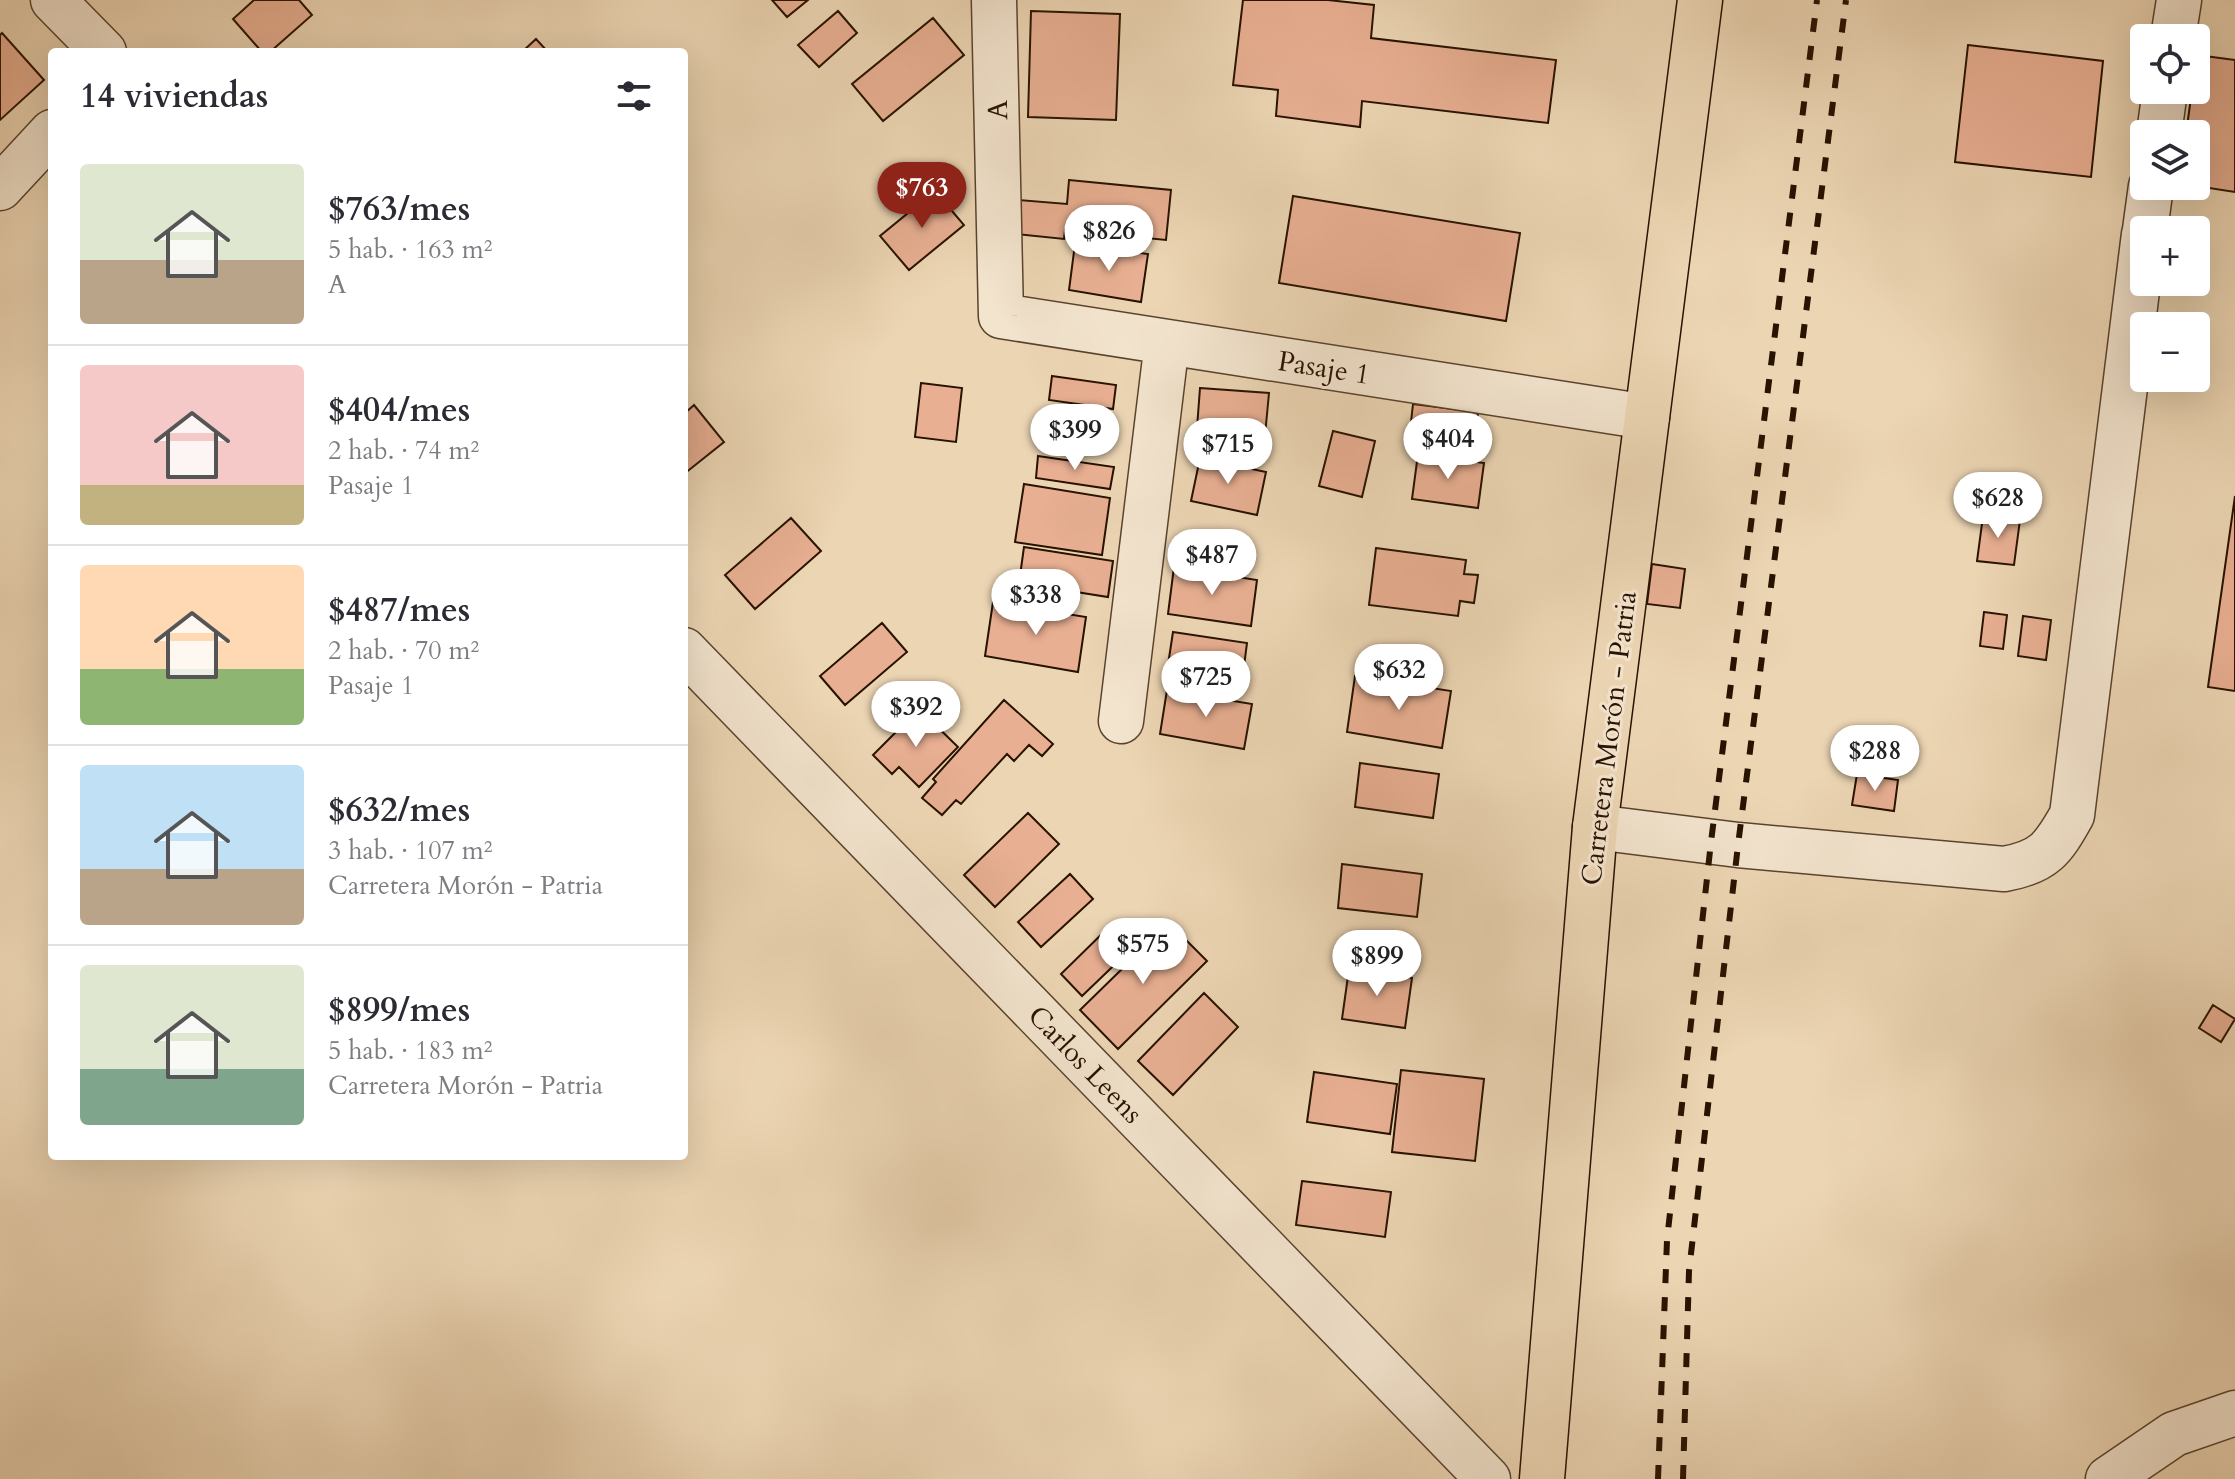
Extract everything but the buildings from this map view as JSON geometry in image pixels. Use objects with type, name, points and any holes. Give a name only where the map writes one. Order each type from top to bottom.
[{"type":"main road","name":"Carretera Morón - Patria","points":[[1542,1479],[1595,827],[1700,0]]},
{"type":"street","points":[[53,0],[100,48]]},
{"type":"street","name":"A","points":[[994,0],[1001,316]]},
{"type":"street","points":[[2175,24],[2179,0]]},
{"type":"street","points":[[0,188],[48,136]]},
{"type":"street","points":[[1595,827],[1738,845],[2004,869],[2030,864],[2055,845],[2072,815],[2136,296]]},
{"type":"street","name":"Pasaje 1","points":[[1001,316],[1647,417]]},
{"type":"street","points":[[1121,721],[1167,342]]},
{"type":"street","name":"Carlos Leens","points":[[688,654],[1482,1477]]},
{"type":"street","points":[[2108,1479],[2174,1434],[2235,1413]]},
{"type":"railway","points":[[1658,1479],[1667,1240],[1711,842],[1817,0]]},
{"type":"railway","points":[[1683,1479],[1689,1271],[1738,845],[1846,0]]}]
